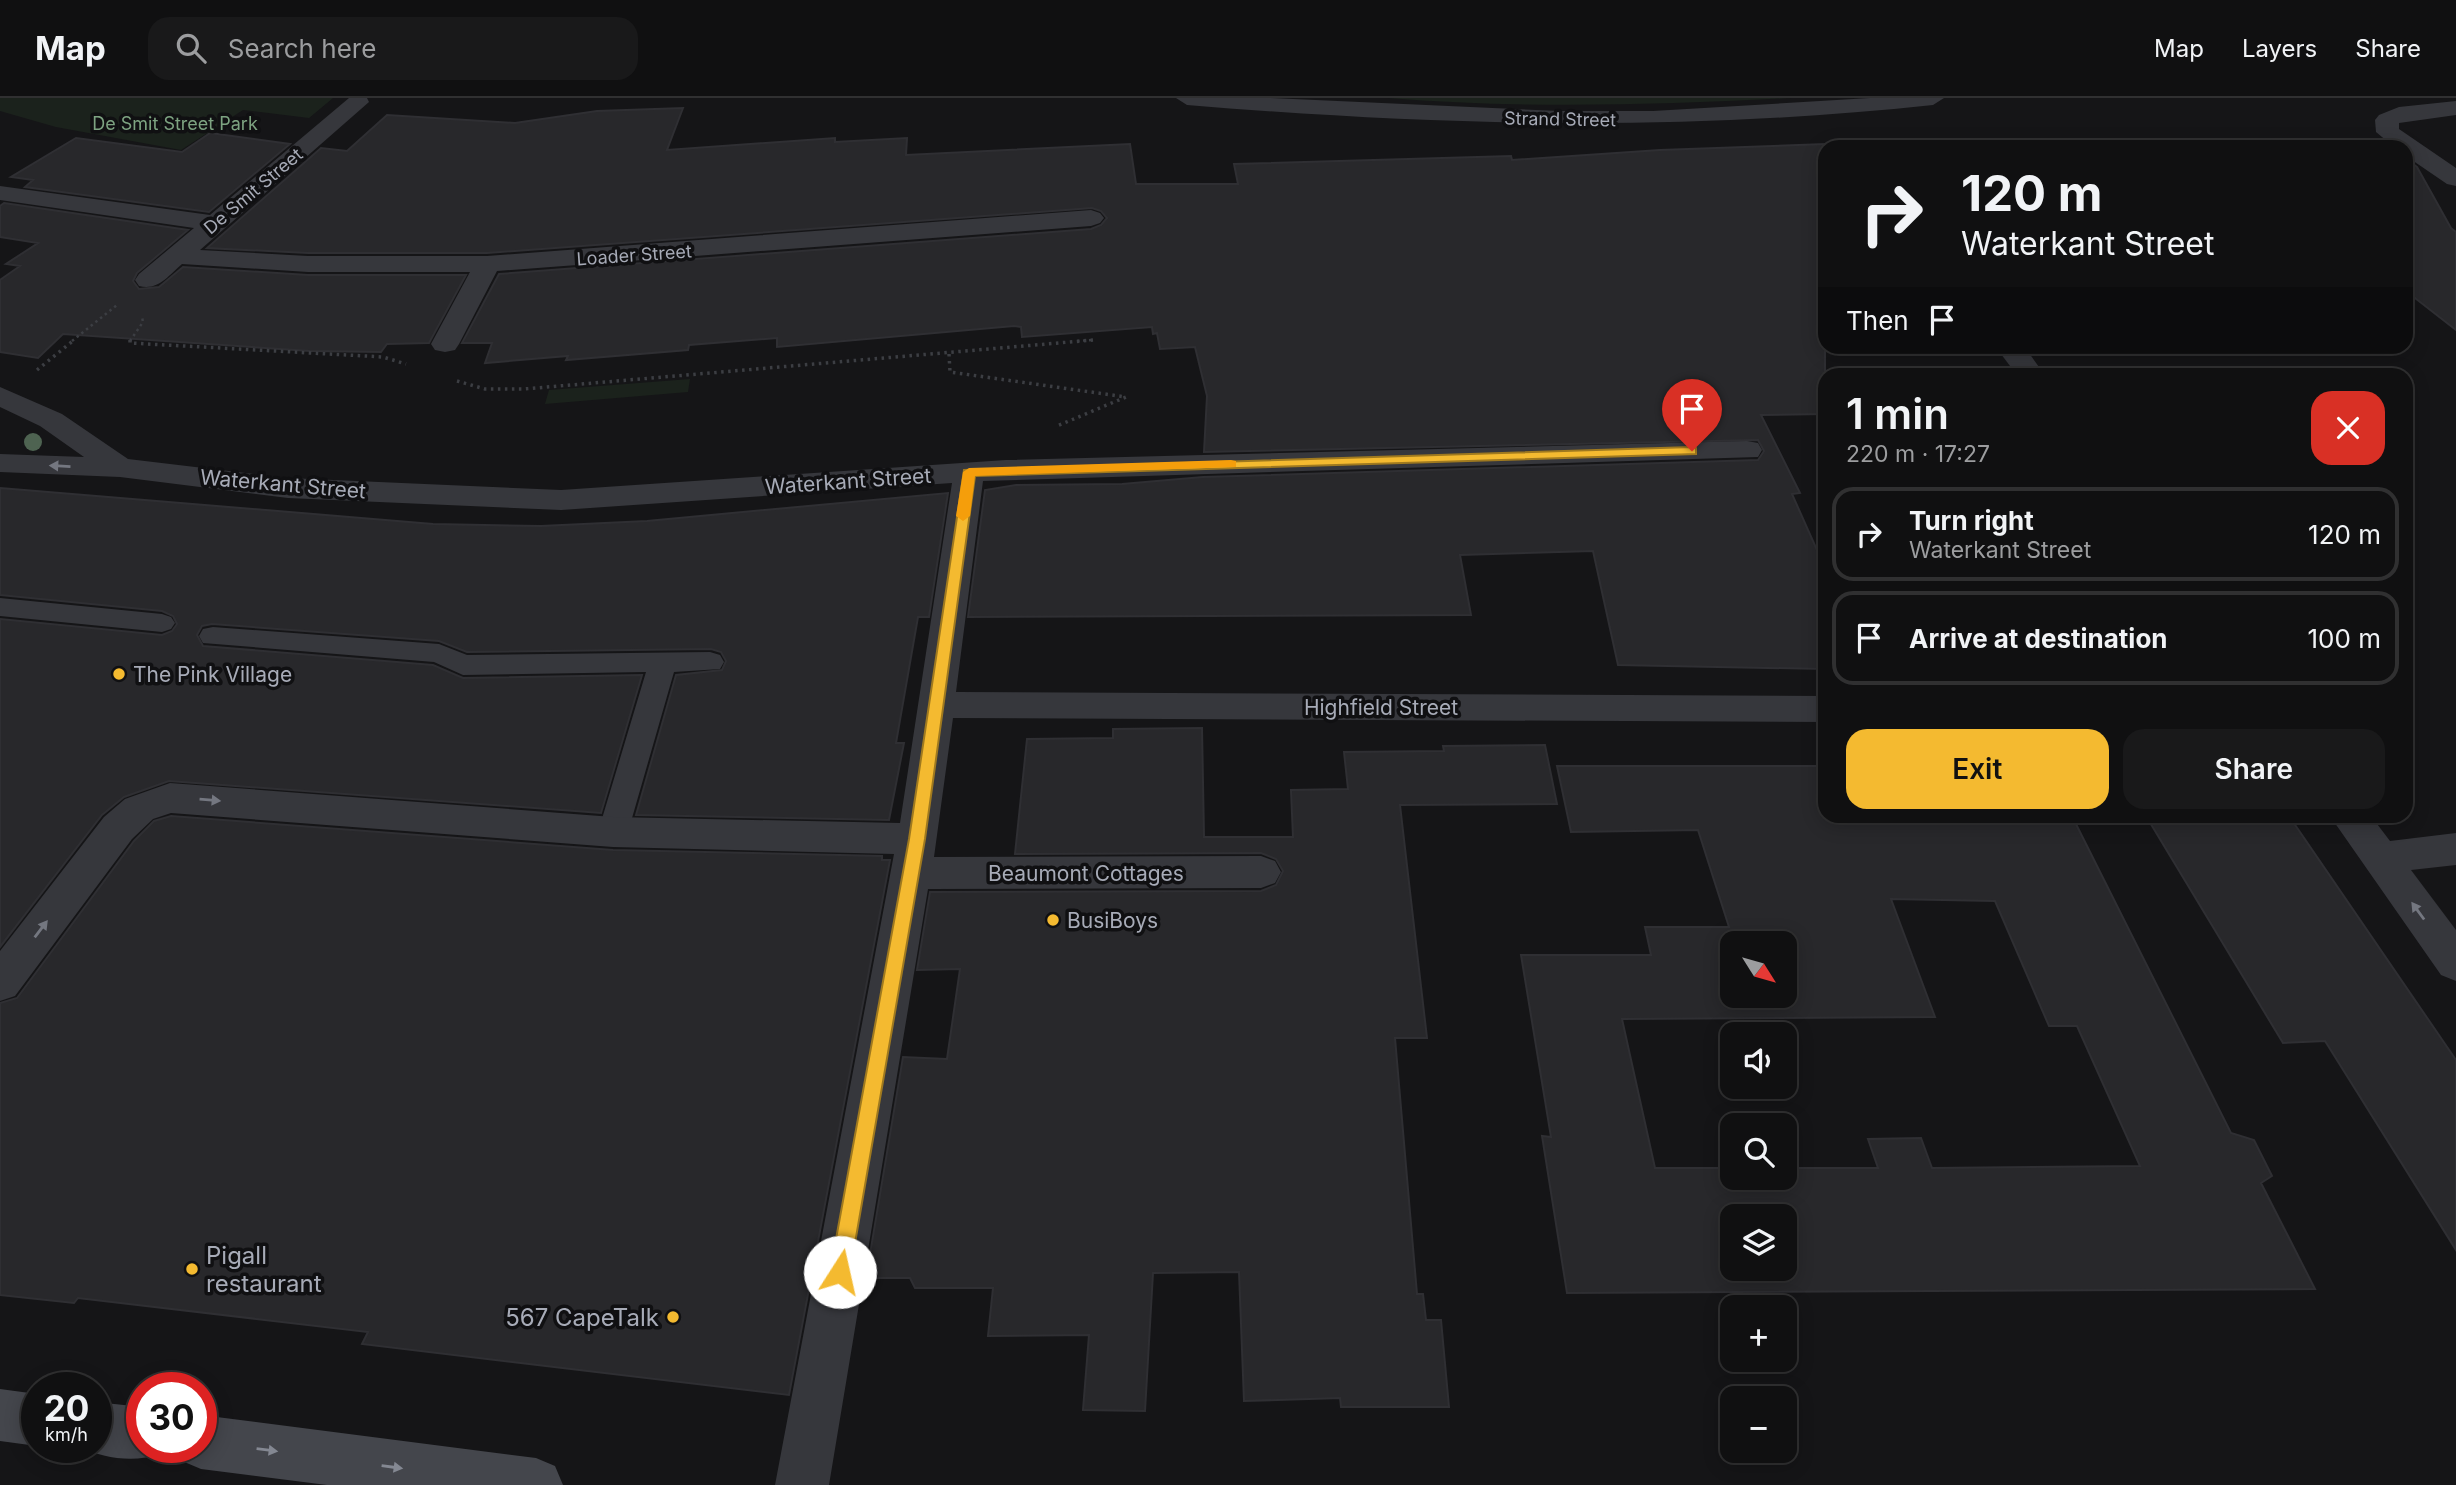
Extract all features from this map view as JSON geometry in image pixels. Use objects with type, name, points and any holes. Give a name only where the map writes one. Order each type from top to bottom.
[{"type":"main road","points":[[0,1415],[21,1418]]},
{"type":"main road","points":[[217,1444],[448,1480],[536,1485]]},
{"type":"street","name":"Strand Street","points":[[1187,98],[1404,114],[1602,120],[1757,114],[1933,98]]},
{"type":"street","name":"De Smit Street","points":[[139,288],[358,102]]},
{"type":"street","points":[[2400,140],[2388,132],[2386,120],[2399,114],[2456,108]]},
{"type":"street","points":[[2413,149],[2456,179]]},
{"type":"street","points":[[0,192],[216,223]]},
{"type":"street","name":"Loader Street","points":[[176,256],[308,264],[487,264],[771,245],[1091,218]]},
{"type":"street","points":[[445,344],[487,264]]},
{"type":"street","name":"Waterkant Street","points":[[7,406],[51,420],[120,468]]},
{"type":"street","name":"Waterkant Street","points":[[0,463],[120,468],[288,488],[561,500],[969,472],[1746,450]]},
{"type":"street","points":[[802,1485],[914,856],[969,472]]},
{"type":"street","name":"Highfield Street","points":[[937,705],[1818,709]]},
{"type":"street","name":"Beaumont Cottages","points":[[0,983],[118,828],[139,810],[160,800],[184,797],[467,822],[914,856],[1261,872]]},
{"type":"street","points":[[2355,823],[2456,963]]},
{"type":"street","points":[[2380,858],[2456,849]]},
{"type":"lane","points":[[0,607],[162,623]]},
{"type":"lane","points":[[214,636],[439,653],[463,664],[710,662]]},
{"type":"lane","points":[[613,832],[663,662]]},
{"type":"path","points":[[139,288],[144,322],[128,341],[133,344],[383,357],[417,368]]},
{"type":"path","points":[[7,406],[139,288]]},
{"type":"path","points":[[456,380],[485,389],[505,390],[1093,340]]},
{"type":"path","points":[[949,354],[950,372],[1126,397],[1052,429]]},
{"type":"green space","name":"De Smit Street Park","points":[[0,98],[333,98],[309,118],[243,110],[181,150],[56,127],[0,111]]},
{"type":"green space","points":[[1388,98],[1792,98],[1590,105],[1489,104]]},
{"type":"green space","points":[[690,379],[688,392],[545,404],[549,390]]},
{"type":"building","points":[[683,108],[667,150],[835,138],[835,142],[907,138],[906,155],[1130,144],[1136,184],[1238,184],[1234,164],[1511,156],[1512,160],[1660,150],[1818,144],[1818,354],[1825,354],[1825,368],[1818,368],[1818,414],[1761,415],[1800,493],[1792,494],[1818,552],[1818,669],[1618,665],[1593,551],[1460,555],[1471,615],[968,617],[985,490],[1016,485],[1122,484],[1203,477],[1758,460],[1764,451],[1758,440],[1204,452],[1207,396],[1195,347],[1160,349],[1157,333],[1153,334],[1152,327],[1022,337],[1021,327],[1014,326],[777,347],[777,338],[689,345],[688,350],[566,360],[568,356],[485,363],[492,343],[462,343],[499,274],[1091,229],[1101,225],[1107,218],[1101,211],[1092,208],[487,253],[308,253],[207,248],[321,148],[347,151],[387,115],[515,123],[597,111]]},
{"type":"building","points":[[210,133],[290,144],[209,212],[25,187],[33,180],[11,177],[76,138],[182,152]]},
{"type":"building","points":[[2413,164],[2456,232],[2456,330],[2413,296]]},
{"type":"building","points":[[4,203],[188,230],[137,273],[133,281],[139,289],[159,287],[183,267],[308,275],[466,275],[429,343],[387,344],[381,352],[310,351],[63,334],[38,358],[0,352],[0,280],[20,266],[6,264],[38,243],[0,237],[0,206]]},
{"type":"building","points":[[0,488],[433,524],[541,526],[647,521],[948,493],[929,617],[918,617],[896,743],[904,743],[889,820],[636,815],[676,675],[722,670],[726,661],[721,652],[711,649],[467,652],[439,641],[212,624],[202,626],[197,635],[203,646],[433,665],[463,678],[642,675],[601,813],[169,781],[124,797],[102,815],[0,947],[0,619],[162,635],[172,631],[177,624],[173,616],[162,611],[0,595]]},
{"type":"building","points":[[1202,728],[1204,837],[1293,837],[1291,790],[1348,789],[1344,752],[1444,751],[1443,746],[1545,745],[1557,804],[1400,805],[1427,1038],[1395,1038],[1417,1294],[1423,1294],[1426,1320],[1441,1320],[1449,1407],[1341,1407],[1340,1398],[1244,1401],[1239,1272],[1153,1273],[1145,1411],[1083,1410],[1089,1335],[988,1336],[993,1288],[915,1288],[910,1278],[866,1278],[903,1057],[947,1059],[960,969],[917,970],[930,892],[1261,891],[1276,885],[1283,871],[1276,859],[1261,853],[1015,854],[1027,739],[1113,738],[1113,729]]},
{"type":"building","points":[[1557,766],[1818,766],[1818,823],[2076,823],[2231,1133],[2254,1140],[2272,1176],[2261,1183],[2315,1289],[1567,1293],[1542,1136],[1551,1137],[1521,955],[1651,955],[1645,927],[1729,927],[1698,830],[1571,832]],"holes":[[[1891,899],[1995,901],[2049,1026],[2077,1026],[2140,1166],[1932,1168],[1921,1138],[1868,1139],[1878,1168],[1797,1168],[1797,1190],[1720,1190],[1720,1168],[1655,1168],[1622,1019],[1935,1017]]]},
{"type":"building","points":[[171,816],[613,850],[882,856],[882,860],[890,860],[789,1395],[362,1344],[368,1332],[78,1298],[74,1303],[0,1295],[0,1003],[17,998],[134,841],[154,821]]},
{"type":"building","points":[[2150,823],[2294,823],[2456,1060],[2456,1250],[2325,1041],[2283,1043]]},
{"type":"slow traffic","points":[[963,516],[969,472],[1231,464]]},
{"type":"place","name":"The Pink Village","points":[[119,674]]},
{"type":"place","name":"BusiBoys","points":[[1053,920]]},
{"type":"place","name":"Pigall restaurant","points":[[192,1269]]},
{"type":"place","name":"567 CapeTalk","points":[[673,1317]]},
{"type":"route","points":[[840,1272],[917,839],[969,472],[1692,451]]}]
